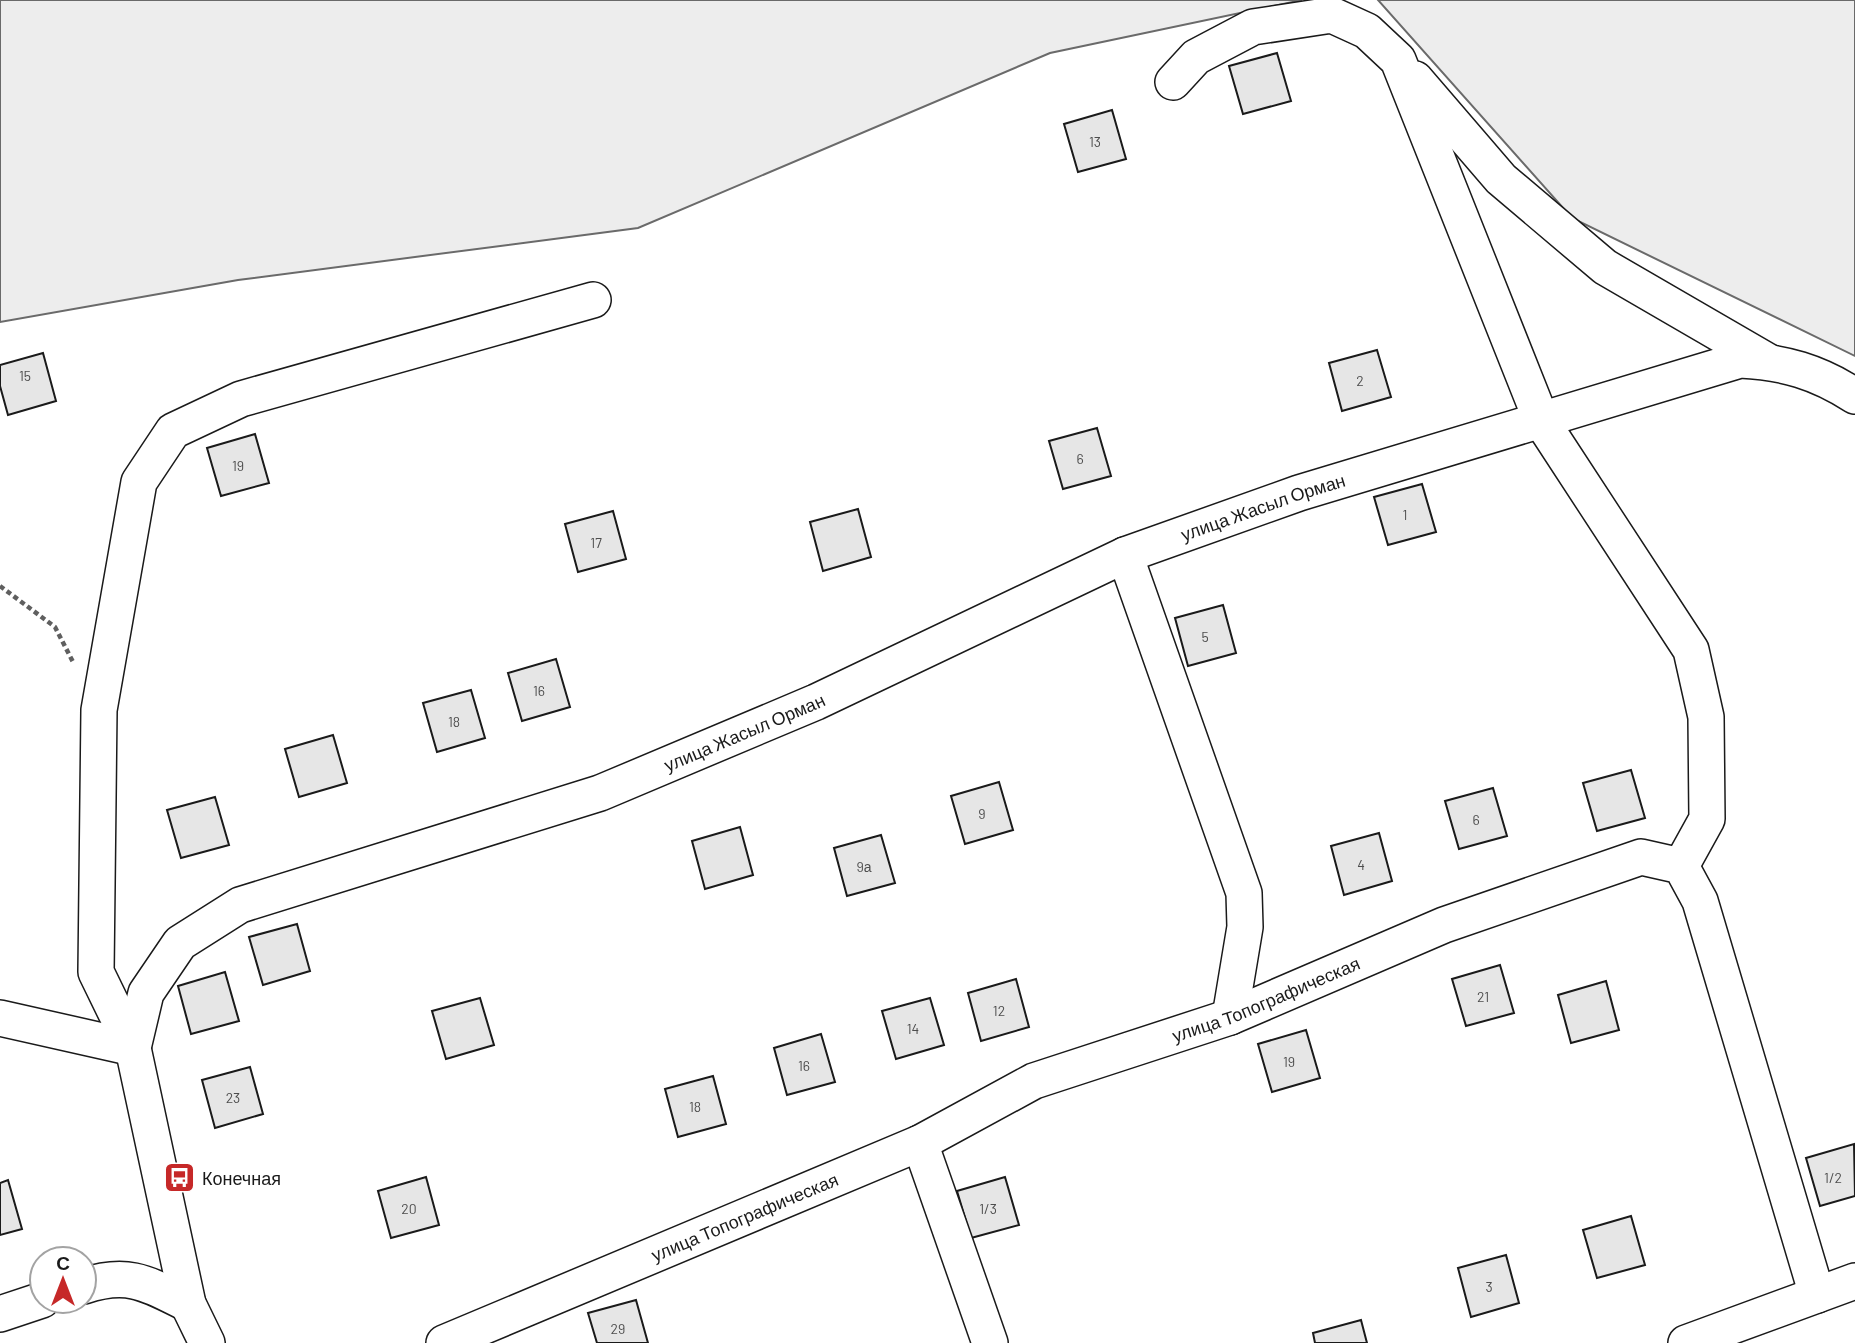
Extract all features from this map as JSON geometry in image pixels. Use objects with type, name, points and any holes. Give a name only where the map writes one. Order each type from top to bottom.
[{"type":"street","points":[[1173,82],[1196,57],[1253,27],[1332,15],[1367,31],[1398,60],[1501,179],[1605,267],[1767,361],[1824,376],[1855,396]]},
{"type":"street","points":[[1398,60],[1542,422],[1691,650],[1706,717],[1707,819],[1681,866],[1700,901],[1817,1295]]},
{"type":"street","points":[[207,1343],[188,1304],[133,1048],[96,972],[99,710],[139,482],[173,431],[241,400],[593,300]]},
{"type":"street","name":"улица Жасыл Орман","points":[[133,1048],[146,993],[180,943],[240,905],[600,793],[816,702],[1125,555],[1299,493],[1542,422],[1740,360],[1767,361]]},
{"type":"street","points":[[1125,555],[1244,894],[1245,927],[1230,1017]]},
{"type":"street","name":"улица Топографическая","points":[[444,1343],[920,1143],[1034,1081],[1230,1017],[1444,925],[1641,858],[1681,866]]},
{"type":"street","points":[[0,1018],[133,1048]]},
{"type":"street","points":[[920,1143],[990,1343]]},
{"type":"street","points":[[98,1281],[108,1278],[141,1280],[188,1304]]},
{"type":"street","points":[[1686,1343],[1855,1281]]},
{"type":"street","points":[[0,1314],[28,1305]]},
{"type":"path","points":[[0,586],[55,627],[99,710]]},
{"type":"shaded area","points":[[0,0],[1302,0],[1050,53],[638,228],[238,280],[0,322]]},
{"type":"shaded area","points":[[1378,0],[1855,0],[1855,356],[1572,218]]},
{"type":"building","points":[[1277,53],[1291,101],[1243,114],[1229,66]]},
{"type":"building","points":[[1112,110],[1126,159],[1078,172],[1064,124]]},
{"type":"building","points":[[1377,350],[1391,397],[1342,411],[1329,363]]},
{"type":"building","points":[[43,353],[56,401],[8,415],[0,386],[0,365]]},
{"type":"building","points":[[1097,428],[1111,476],[1063,489],[1049,441]]},
{"type":"building","points":[[255,434],[269,483],[221,496],[207,448]]},
{"type":"building","points":[[1422,484],[1436,532],[1388,545],[1374,497]]},
{"type":"building","points":[[858,509],[871,557],[823,571],[810,522]]},
{"type":"building","points":[[613,511],[626,559],[578,572],[565,524]]},
{"type":"building","points":[[1223,605],[1236,653],[1188,666],[1175,618]]},
{"type":"building","points":[[556,659],[570,707],[522,721],[508,673]]},
{"type":"building","points":[[471,690],[485,738],[437,752],[423,703]]},
{"type":"building","points":[[333,735],[347,783],[299,797],[285,749]]},
{"type":"building","points":[[1631,770],[1645,818],[1597,831],[1583,783]]},
{"type":"building","points":[[999,782],[1013,830],[965,844],[951,796]]},
{"type":"building","points":[[1493,788],[1507,836],[1459,849],[1445,801]]},
{"type":"building","points":[[215,797],[229,845],[181,858],[167,810]]},
{"type":"building","points":[[740,827],[753,875],[705,889],[692,841]]},
{"type":"building","points":[[1379,833],[1392,881],[1344,895],[1331,846]]},
{"type":"building","points":[[881,835],[895,883],[847,896],[834,848]]},
{"type":"building","points":[[297,924],[310,971],[263,985],[249,937]]},
{"type":"building","points":[[1500,965],[1514,1013],[1466,1026],[1452,979]]},
{"type":"building","points":[[225,972],[239,1021],[191,1034],[178,986]]},
{"type":"building","points":[[1016,979],[1029,1027],[981,1041],[968,993]]},
{"type":"building","points":[[1606,981],[1619,1030],[1571,1043],[1558,995]]},
{"type":"building","points":[[480,998],[494,1045],[446,1059],[432,1011]]},
{"type":"building","points":[[930,998],[944,1045],[896,1059],[882,1011]]},
{"type":"building","points":[[1306,1030],[1320,1078],[1272,1092],[1258,1044]]},
{"type":"building","points":[[821,1034],[835,1082],[787,1095],[774,1048]]},
{"type":"building","points":[[250,1067],[263,1114],[215,1128],[202,1080]]},
{"type":"building","points":[[713,1076],[726,1124],[678,1137],[665,1089]]},
{"type":"building","points":[[1854,1144],[1855,1196],[1820,1206],[1806,1158]]},
{"type":"building","points":[[426,1177],[439,1225],[391,1238],[378,1191]]},
{"type":"building","points":[[1005,1177],[1019,1225],[971,1238],[957,1191]]},
{"type":"building","points":[[8,1180],[22,1229],[0,1235],[0,1183]]},
{"type":"building","points":[[1631,1216],[1645,1265],[1597,1278],[1583,1230]]},
{"type":"building","points":[[1506,1255],[1519,1303],[1471,1317],[1458,1268]]},
{"type":"building","points":[[636,1300],[648,1343],[597,1343],[588,1313]]},
{"type":"building","points":[[1361,1320],[1367,1343],[1315,1343],[1313,1333]]},
{"type":"place","name":"Конечная","points":[[179,1178]]}]
